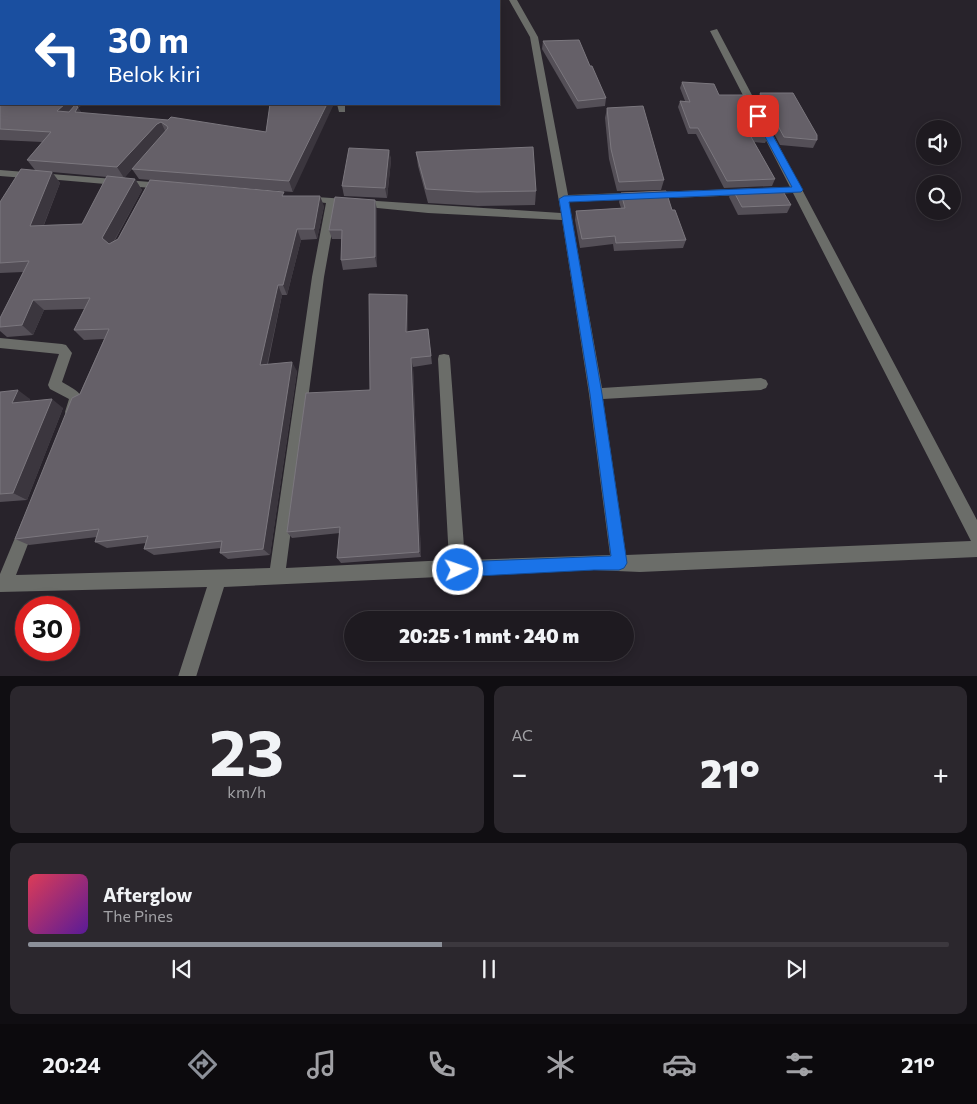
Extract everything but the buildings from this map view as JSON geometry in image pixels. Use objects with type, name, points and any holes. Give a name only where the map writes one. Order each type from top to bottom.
[{"type":"street","points":[[512,0],[534,37],[564,199],[596,394],[619,563]]},
{"type":"street","points":[[714,31],[977,536]]},
{"type":"street","points":[[0,173],[131,180],[150,189],[171,187]]},
{"type":"street","points":[[15,188],[25,175]]},
{"type":"street","points":[[564,199],[798,190]]},
{"type":"street","points":[[294,197],[428,209],[567,217]]},
{"type":"street","points":[[277,577],[318,277],[332,200]]},
{"type":"street","points":[[0,343],[57,348],[66,352],[55,385],[75,396],[76,399],[68,422]]},
{"type":"street","points":[[444,359],[458,570]]},
{"type":"street","points":[[596,394],[761,384]]},
{"type":"street","points":[[33,512],[2,584],[218,580],[594,562],[640,564],[977,549]]},
{"type":"street","points":[[187,676],[218,580]]},
{"type":"route","points":[[458,570],[594,562],[619,563],[596,394],[564,199],[750,190],[798,190],[758,116]]}]
